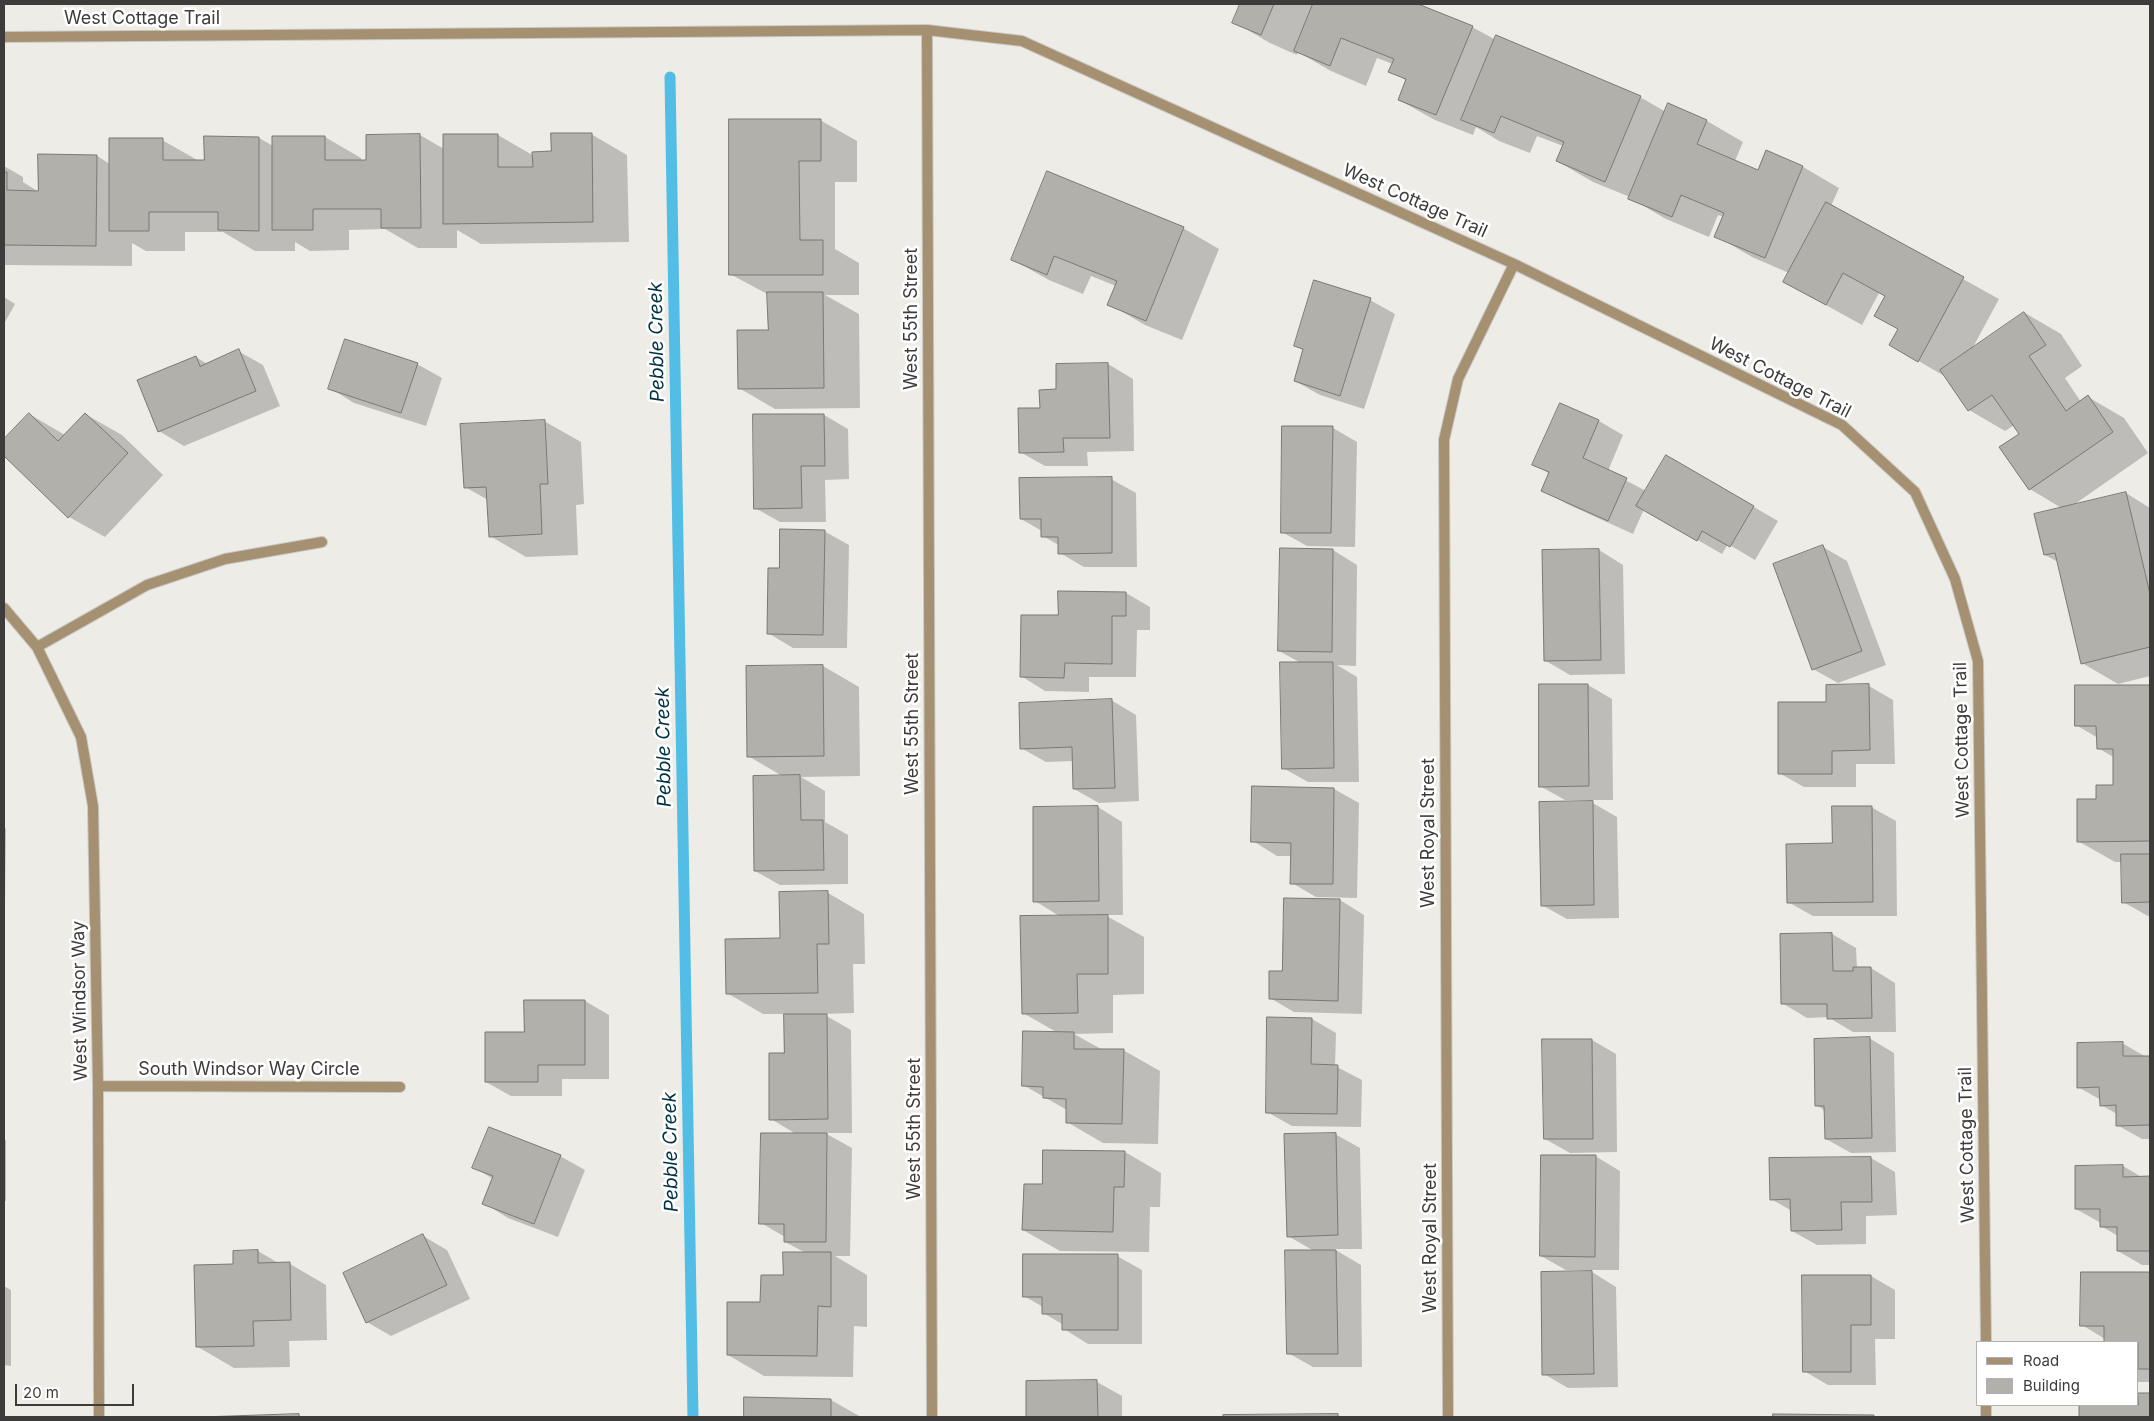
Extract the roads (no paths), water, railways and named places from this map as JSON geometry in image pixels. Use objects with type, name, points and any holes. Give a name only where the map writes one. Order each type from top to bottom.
[{"type":"street","name":"West Cottage Trail","points":[[4,36],[927,30],[1022,41],[1514,264],[1842,424],[1914,492],[1955,579],[1978,661],[1986,1341]]},
{"type":"street","name":"West 55th Street","points":[[927,30],[932,1417]]},
{"type":"street","name":"West Royal Street","points":[[1448,1417],[1444,440],[1458,378],[1514,264]]},
{"type":"street","points":[[37,647],[147,585],[225,559],[322,542]]},
{"type":"street","name":"West Windsor Way","points":[[4,608],[37,647],[81,737],[93,806],[98,1086],[99,1417]]},
{"type":"street","name":"South Windsor Way Circle","points":[[98,1086],[400,1086]]},
{"type":"waterway","name":"Pebble Creek","points":[[670,77],[693,1417]]}]
